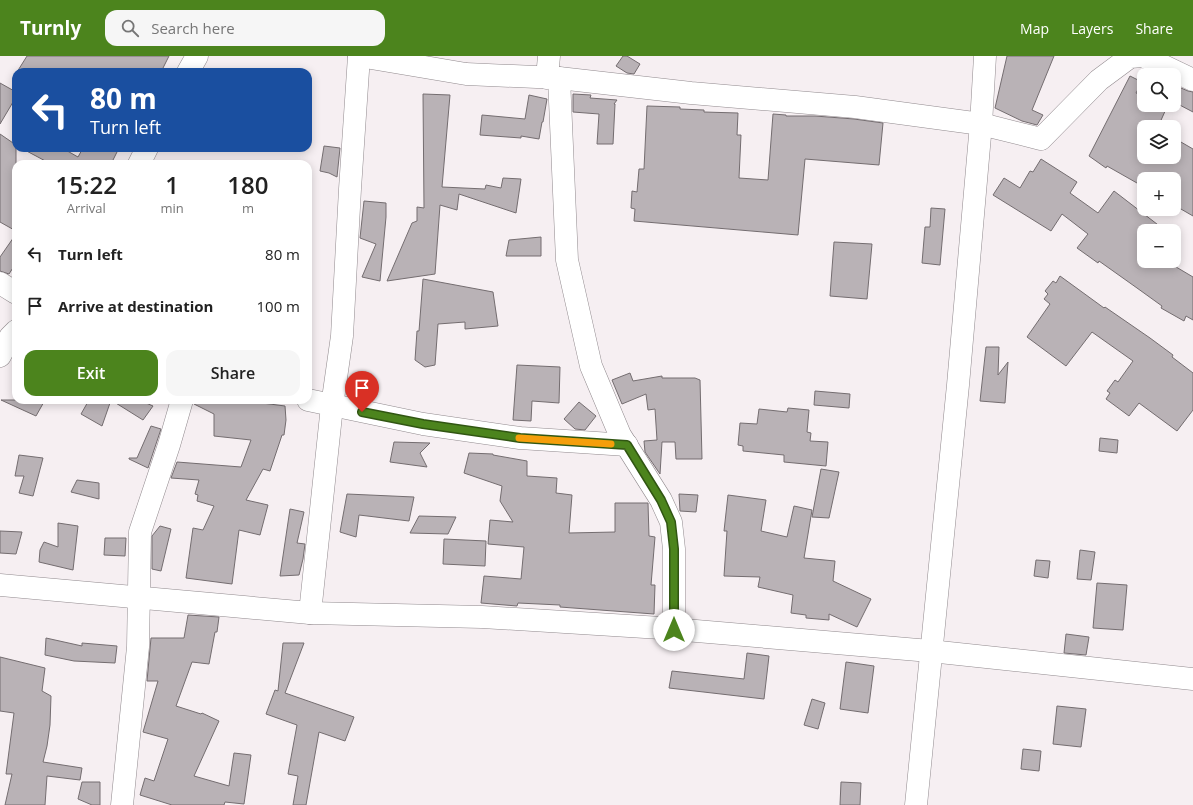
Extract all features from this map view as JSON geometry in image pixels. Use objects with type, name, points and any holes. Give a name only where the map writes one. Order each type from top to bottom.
[{"type":"street","points":[[190,68],[196,56]]},
{"type":"street","points":[[310,613],[332,406],[342,336],[359,56],[466,74],[553,78],[691,93],[855,107],[981,124],[1041,139],[1099,80],[1130,57],[1143,56],[1193,80]]},
{"type":"street","points":[[549,56],[553,78],[567,260],[591,366],[620,435],[661,500],[671,522],[674,549],[674,630]]},
{"type":"street","points":[[916,805],[930,651],[958,385],[981,124],[985,56]]},
{"type":"street","points":[[0,283],[12,290]]},
{"type":"street","points":[[0,356],[12,335]]},
{"type":"street","points":[[312,401],[423,424],[520,438],[627,445]]},
{"type":"street","points":[[122,805],[138,647],[140,532],[170,445],[181,404]]},
{"type":"street","points":[[0,585],[310,613],[482,617],[674,630],[930,651],[1193,679]]},
{"type":"building","points":[[27,56],[169,56],[163,68],[20,68]]},
{"type":"building","points":[[623,56],[627,56],[640,64],[634,74],[627,73],[616,66]]},
{"type":"building","points":[[1007,56],[1054,56],[1032,110],[1043,115],[1037,125],[1022,121],[995,108]]},
{"type":"building","points":[[1130,76],[1137,80],[1137,112],[1165,112],[1161,120],[1137,120],[1137,164],[1181,164],[1181,142],[1193,149],[1193,216],[1181,209],[1181,172],[1137,172],[1137,183],[1107,166],[1106,168],[1089,156]]},
{"type":"building","points":[[0,83],[12,90],[12,104],[0,124]]},
{"type":"building","points":[[1181,88],[1193,92],[1193,112],[1181,106]]},
{"type":"building","points":[[423,94],[450,95],[442,187],[485,189],[486,185],[501,188],[503,178],[521,179],[516,213],[459,194],[457,210],[440,205],[435,274],[387,281],[412,223],[417,221],[417,207],[424,208]]},
{"type":"building","points":[[573,94],[591,95],[590,98],[617,100],[614,104],[613,144],[597,144],[599,114],[573,112]]},
{"type":"building","points":[[529,95],[547,99],[539,139],[521,136],[521,138],[480,135],[482,115],[525,119]]},
{"type":"building","points":[[647,106],[680,107],[680,109],[704,110],[704,112],[738,113],[737,135],[741,135],[739,178],[768,180],[773,114],[854,119],[883,123],[879,165],[805,159],[798,235],[634,221],[635,209],[631,208],[632,191],[637,192],[639,169],[644,169]]},
{"type":"building","points":[[0,134],[12,142],[12,152],[16,152],[16,160],[12,160],[12,229],[0,222]]},
{"type":"building","points":[[324,146],[340,148],[337,177],[320,171]]},
{"type":"building","points":[[28,152],[69,152],[78,157],[81,152],[117,152],[113,160],[44,160]]},
{"type":"building","points":[[1041,159],[1077,182],[1070,193],[1098,213],[1114,191],[1137,209],[1137,216],[1146,216],[1157,224],[1137,224],[1137,268],[1178,268],[1193,277],[1193,320],[1186,316],[1184,321],[1161,308],[1162,306],[1137,288],[1099,261],[1098,263],[1077,248],[1088,234],[1062,214],[1051,231],[993,195],[1004,178],[1020,188],[1030,171],[1033,172]]},
{"type":"building","points":[[364,201],[386,203],[380,281],[362,277],[376,244],[360,238]]},
{"type":"building","points":[[931,208],[945,209],[940,265],[922,263],[925,227],[930,227]]},
{"type":"building","points":[[541,237],[541,256],[506,256],[509,240]]},
{"type":"building","points":[[12,240],[12,269],[9,274],[0,271],[0,257]]},
{"type":"building","points":[[834,242],[872,244],[867,299],[830,296]]},
{"type":"building","points":[[1060,276],[1104,308],[1105,307],[1150,338],[1173,355],[1172,357],[1193,373],[1193,410],[1177,431],[1139,403],[1129,416],[1106,399],[1110,393],[1107,391],[1115,380],[1118,382],[1133,361],[1092,332],[1066,366],[1027,337],[1050,304],[1044,299],[1048,294],[1045,291],[1053,281],[1056,283]]},
{"type":"building","points":[[423,279],[493,292],[498,326],[465,329],[465,322],[438,324],[435,365],[425,367],[415,360]]},
{"type":"building","points":[[986,347],[999,347],[998,375],[1008,362],[1005,403],[980,401]]},
{"type":"building","points":[[517,365],[560,367],[559,403],[532,401],[531,421],[513,420]]},
{"type":"building","points":[[630,373],[633,381],[662,376],[662,378],[695,378],[700,380],[702,459],[676,459],[675,442],[662,442],[660,474],[645,452],[644,441],[657,440],[655,409],[648,410],[646,394],[622,404],[612,380]]},
{"type":"building","points":[[815,391],[850,394],[849,408],[814,405]]},
{"type":"building","points":[[1,400],[12,400],[12,404],[43,404],[36,416]]},
{"type":"building","points":[[579,402],[596,416],[585,430],[575,429],[564,419]]},
{"type":"building","points":[[87,404],[110,404],[102,426],[81,414]]},
{"type":"building","points":[[117,404],[148,404],[153,406],[143,420]]},
{"type":"building","points":[[194,404],[270,404],[285,406],[286,420],[284,435],[282,435],[270,471],[263,469],[246,500],[268,505],[260,535],[239,530],[232,584],[186,578],[193,528],[203,530],[214,506],[197,501],[198,495],[195,494],[199,480],[171,478],[177,462],[241,467],[251,440],[214,436],[214,414]]},
{"type":"building","points":[[788,408],[809,410],[807,432],[811,433],[810,441],[828,442],[826,466],[784,462],[784,455],[743,451],[743,446],[738,445],[740,423],[757,424],[759,409],[787,412]]},
{"type":"building","points":[[151,426],[161,429],[148,468],[129,458],[137,458]]},
{"type":"building","points":[[1100,438],[1118,440],[1117,453],[1099,451]]},
{"type":"building","points":[[394,442],[430,443],[420,453],[427,467],[390,462]]},
{"type":"building","points":[[469,453],[493,454],[527,461],[527,476],[557,478],[556,493],[572,495],[569,533],[615,532],[615,503],[648,503],[649,536],[655,537],[651,585],[655,585],[654,614],[560,607],[560,605],[518,603],[517,606],[481,603],[484,576],[521,579],[524,547],[488,544],[490,520],[513,522],[500,501],[502,486],[464,473]]},
{"type":"building","points":[[19,455],[43,458],[33,496],[19,493],[24,476],[15,476]]},
{"type":"building","points":[[821,469],[839,472],[829,518],[812,517]]},
{"type":"building","points":[[77,480],[99,483],[99,499],[71,492]]},
{"type":"building","points":[[347,494],[414,497],[409,521],[359,515],[356,537],[340,532]]},
{"type":"building","points":[[679,494],[698,495],[696,512],[680,511]]},
{"type":"building","points":[[728,495],[766,500],[761,531],[787,537],[794,506],[812,510],[804,558],[835,561],[833,581],[871,599],[857,627],[829,614],[829,620],[806,618],[806,615],[791,613],[793,595],[758,587],[760,577],[724,576],[727,531],[724,531]]},
{"type":"building","points":[[290,509],[304,512],[297,543],[305,544],[303,559],[299,575],[280,576]]},
{"type":"building","points":[[419,516],[456,517],[448,534],[410,533]]},
{"type":"building","points":[[58,523],[78,526],[73,570],[39,562],[40,550],[44,542],[58,547]]},
{"type":"building","points":[[160,526],[171,529],[161,571],[152,569],[152,536]]},
{"type":"building","points":[[0,531],[22,532],[16,554],[0,553]]},
{"type":"building","points":[[105,538],[126,538],[125,556],[104,555]]},
{"type":"building","points":[[444,539],[486,541],[485,566],[443,564]]},
{"type":"building","points":[[1080,550],[1095,552],[1091,580],[1077,579]]},
{"type":"building","points":[[1036,560],[1050,561],[1048,578],[1034,576]]},
{"type":"building","points":[[1097,583],[1127,585],[1123,630],[1093,628]]},
{"type":"building","points":[[188,615],[219,617],[209,664],[192,662],[176,706],[201,714],[202,713],[219,721],[194,776],[229,786],[234,753],[251,755],[244,804],[225,802],[224,805],[172,805],[140,795],[145,778],[154,781],[168,739],[143,732],[158,681],[147,681],[151,638],[184,638]]},
{"type":"building","points":[[1066,634],[1089,637],[1086,655],[1064,653]]},
{"type":"building","points":[[46,638],[82,646],[82,643],[117,646],[115,663],[74,661],[45,655]]},
{"type":"building","points":[[283,643],[304,643],[285,693],[354,717],[345,741],[319,732],[306,805],[293,805],[298,776],[288,774],[297,725],[266,714],[275,690],[278,691]]},
{"type":"building","points":[[747,653],[769,656],[764,699],[669,688],[672,671],[744,679]]},
{"type":"building","points":[[0,657],[45,668],[42,691],[51,696],[50,725],[43,762],[82,768],[80,780],[47,776],[45,805],[5,805],[12,774],[6,774],[14,713],[0,711]]},
{"type":"building","points":[[846,662],[874,666],[868,713],[840,709]]},
{"type":"building","points":[[812,699],[825,703],[818,729],[804,725]]},
{"type":"building","points":[[1057,706],[1086,709],[1081,747],[1053,744]]},
{"type":"building","points":[[1023,749],[1041,751],[1039,771],[1021,769]]},
{"type":"building","points":[[82,782],[100,782],[100,805],[92,805],[78,799]]},
{"type":"building","points":[[841,782],[861,783],[860,805],[840,805]]},
{"type":"slow traffic","points":[[519,438],[611,444]]},
{"type":"route","points":[[362,412],[423,424],[520,438],[627,445],[661,500],[671,522],[674,549],[674,630]]}]
